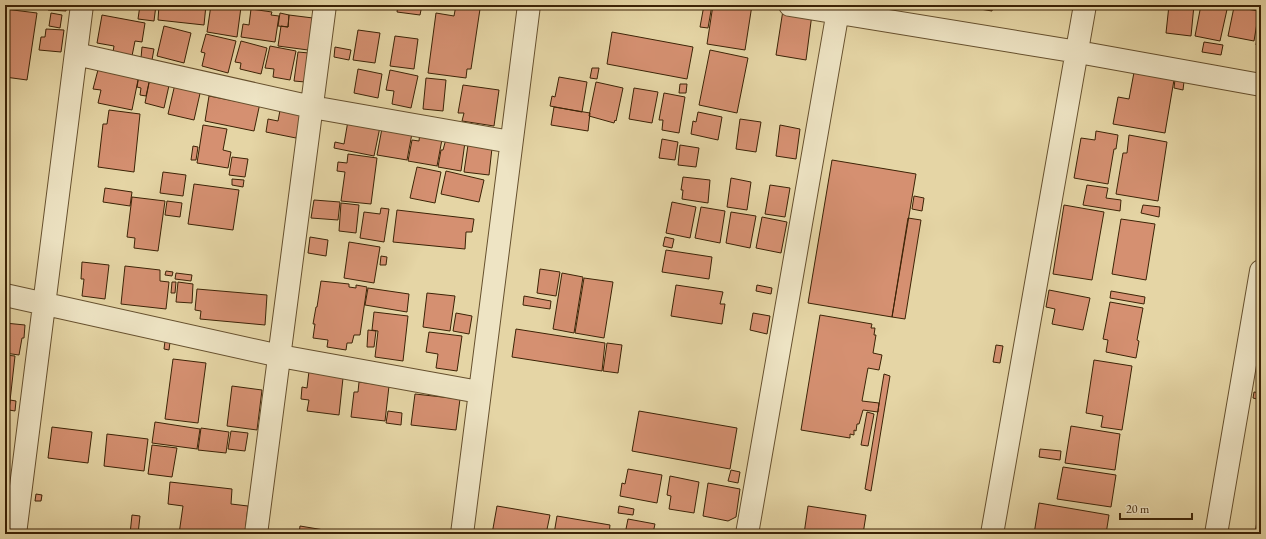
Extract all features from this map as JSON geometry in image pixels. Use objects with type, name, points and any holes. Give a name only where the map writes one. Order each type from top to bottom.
[{"type":"street","points":[[15,534],[82,5]]},
{"type":"street","points":[[256,534],[325,5]]},
{"type":"street","points":[[462,534],[529,5]]},
{"type":"street","points":[[790,5],[838,9],[1261,85]]},
{"type":"street","points":[[992,534],[1078,52],[1085,5]]},
{"type":"street","points":[[747,534],[838,9]]},
{"type":"street","points":[[76,54],[312,107],[511,142]]},
{"type":"street","points":[[1216,534],[1261,271]]},
{"type":"street","points":[[5,295],[280,356],[479,392]]},
{"type":"building","points":[[6,5],[32,5],[32,8]]},
{"type":"building","points":[[48,5],[66,5],[66,11],[48,10]]},
{"type":"building","points":[[140,5],[156,5],[154,21],[138,19]]},
{"type":"building","points":[[159,5],[206,5],[204,25],[158,20]]},
{"type":"building","points":[[211,5],[241,7],[237,37],[207,32]]},
{"type":"building","points":[[398,5],[422,5],[420,15],[397,12]]},
{"type":"building","points":[[456,5],[480,9],[471,69],[467,69],[466,78],[428,73],[436,13],[454,16]]},
{"type":"building","points":[[704,5],[712,5],[708,28],[700,27]]},
{"type":"building","points":[[713,5],[752,5],[745,50],[707,44]]},
{"type":"building","points":[[974,5],[993,5],[992,11],[974,8]]},
{"type":"building","points":[[1169,5],[1194,5],[1191,36],[1166,33]]},
{"type":"building","points":[[1201,5],[1228,5],[1220,41],[1195,36]]},
{"type":"building","points":[[1234,7],[1259,11],[1254,41],[1228,36]]},
{"type":"building","points":[[5,9],[37,13],[27,80],[5,77]]},
{"type":"building","points":[[251,9],[272,12],[271,15],[279,16],[275,42],[241,37],[243,24],[249,25]]},
{"type":"building","points":[[783,10],[812,14],[806,60],[776,55]]},
{"type":"building","points":[[51,13],[62,15],[60,28],[49,26]]},
{"type":"building","points":[[280,13],[289,15],[288,27],[278,26]]},
{"type":"building","points":[[1261,14],[1261,58],[1257,57],[1259,45],[1256,45]]},
{"type":"building","points":[[102,15],[145,23],[142,42],[135,41],[132,56],[113,52],[114,46],[97,43]]},
{"type":"building","points":[[289,15],[313,18],[308,50],[278,46],[281,26],[288,27]]},
{"type":"building","points":[[164,26],[191,33],[184,63],[157,56]]},
{"type":"building","points":[[46,29],[64,30],[61,52],[39,50],[41,37],[45,37]]},
{"type":"building","points":[[358,30],[380,33],[375,63],[353,60]]},
{"type":"building","points":[[612,32],[693,47],[687,79],[607,64]]},
{"type":"building","points":[[206,34],[236,41],[228,73],[202,66],[205,53],[201,52]]},
{"type":"building","points":[[395,36],[418,39],[414,69],[390,66]]},
{"type":"building","points":[[241,41],[267,48],[261,74],[240,69],[241,63],[235,62]]},
{"type":"building","points":[[1204,42],[1223,45],[1221,55],[1202,52]]},
{"type":"building","points":[[270,46],[296,51],[290,80],[273,77],[274,69],[265,68]]},
{"type":"building","points":[[142,47],[154,49],[152,60],[141,58]]},
{"type":"building","points":[[335,47],[351,50],[349,60],[334,57]]},
{"type":"building","points":[[710,50],[748,58],[737,113],[699,105]]},
{"type":"building","points":[[298,52],[309,53],[305,82],[294,81]]},
{"type":"building","points":[[99,66],[139,75],[132,110],[98,103],[101,90],[93,89]]},
{"type":"building","points":[[1135,67],[1175,74],[1165,133],[1113,124],[1118,97],[1129,99]]},
{"type":"building","points":[[592,68],[599,68],[597,79],[590,78]]},
{"type":"building","points":[[358,69],[382,74],[378,98],[354,93]]},
{"type":"building","points":[[390,70],[418,76],[411,108],[392,104],[394,91],[386,90]]},
{"type":"building","points":[[1176,71],[1185,73],[1183,90],[1174,88]]},
{"type":"building","points":[[139,75],[150,78],[146,96],[140,95],[141,88],[137,87]]},
{"type":"building","points":[[559,77],[587,82],[582,112],[550,106],[552,96],[555,97]]},
{"type":"building","points":[[150,78],[170,81],[164,108],[145,103]]},
{"type":"building","points":[[426,78],[446,80],[443,111],[423,109]]},
{"type":"building","points":[[596,82],[623,88],[616,121],[615,120],[614,123],[589,116]]},
{"type":"building","points":[[175,84],[201,89],[194,120],[168,114]]},
{"type":"building","points":[[680,84],[687,84],[686,93],[679,93]]},
{"type":"building","points":[[463,85],[499,90],[494,126],[462,121],[464,113],[458,113]]},
{"type":"building","points":[[634,88],[658,92],[652,123],[629,119]]},
{"type":"building","points":[[664,93],[685,97],[679,133],[662,130],[663,120],[659,120]]},
{"type":"building","points":[[209,96],[240,102],[260,103],[254,131],[205,121]]},
{"type":"building","points":[[281,105],[298,109],[297,115],[301,116],[296,138],[266,132],[268,119],[278,121]]},
{"type":"building","points":[[554,107],[590,113],[588,131],[551,125]]},
{"type":"building","points":[[109,110],[140,114],[134,172],[98,167],[103,124],[107,124]]},
{"type":"building","points":[[698,112],[722,117],[718,140],[691,134],[693,121],[696,122]]},
{"type":"building","points":[[349,115],[381,122],[374,156],[334,148],[335,142],[344,144]]},
{"type":"building","points":[[740,119],[761,122],[756,152],[736,149]]},
{"type":"building","points":[[383,123],[413,128],[407,160],[377,155]]},
{"type":"building","points":[[203,125],[227,129],[223,150],[231,152],[228,168],[197,163]]},
{"type":"building","points":[[780,125],[800,129],[796,159],[776,156]]},
{"type":"building","points":[[1096,131],[1118,135],[1108,184],[1074,178],[1081,138],[1095,140]]},
{"type":"building","points":[[420,132],[443,134],[437,166],[408,161],[412,140],[419,141]]},
{"type":"building","points":[[1129,135],[1167,142],[1158,201],[1116,194],[1123,153],[1127,153]]},
{"type":"building","points":[[446,139],[465,142],[461,171],[438,167],[441,150],[443,150]]},
{"type":"building","points":[[662,139],[678,142],[675,160],[659,158]]},
{"type":"building","points":[[468,145],[492,148],[489,175],[464,172]]},
{"type":"building","points":[[680,145],[699,148],[696,167],[678,165]]},
{"type":"building","points":[[193,146],[198,147],[196,160],[191,160]]},
{"type":"building","points":[[348,154],[377,158],[371,204],[341,201],[345,172],[337,171],[338,162],[347,163]]},
{"type":"building","points":[[232,157],[248,159],[245,177],[229,175]]},
{"type":"building","points":[[832,160],[916,174],[892,317],[808,303]]},
{"type":"building","points":[[417,167],[441,172],[435,203],[410,198]]},
{"type":"building","points":[[446,171],[484,180],[479,202],[441,194]]},
{"type":"building","points":[[163,172],[186,175],[183,196],[160,193]]},
{"type":"building","points":[[683,177],[710,180],[708,203],[682,199],[683,190],[681,190]]},
{"type":"building","points":[[731,178],[751,182],[747,210],[727,207]]},
{"type":"building","points":[[232,179],[244,180],[243,187],[232,185]]},
{"type":"building","points":[[194,184],[239,190],[233,230],[188,224]]},
{"type":"building","points":[[770,185],[790,188],[785,217],[765,214]]},
{"type":"building","points":[[1087,185],[1108,188],[1106,198],[1121,200],[1120,211],[1083,205]]},
{"type":"building","points":[[105,188],[132,192],[130,206],[103,202]]},
{"type":"building","points":[[914,196],[924,198],[922,211],[912,209]]},
{"type":"building","points":[[132,197],[165,201],[158,251],[134,248],[135,238],[127,237]]},
{"type":"building","points":[[314,200],[340,202],[338,220],[311,218]]},
{"type":"building","points":[[167,201],[182,203],[180,217],[165,215]]},
{"type":"building","points":[[672,202],[696,207],[690,238],[666,233]]},
{"type":"building","points":[[341,203],[359,205],[356,233],[339,231]]},
{"type":"building","points":[[1064,205],[1104,212],[1092,280],[1053,274]]},
{"type":"building","points":[[1143,205],[1160,207],[1159,217],[1141,213]]},
{"type":"building","points":[[701,207],[725,211],[720,243],[695,238]]},
{"type":"building","points":[[381,208],[389,209],[384,242],[360,238],[364,212],[380,214]]},
{"type":"building","points":[[397,210],[474,219],[472,232],[466,232],[465,249],[393,242]]},
{"type":"building","points":[[731,212],[756,216],[750,248],[726,243]]},
{"type":"building","points":[[762,217],[787,222],[781,253],[756,248]]},
{"type":"building","points":[[908,218],[921,220],[905,319],[892,317]]},
{"type":"building","points":[[1121,219],[1155,224],[1146,280],[1112,274]]},
{"type":"building","points":[[310,237],[328,240],[326,256],[308,253]]},
{"type":"building","points":[[665,237],[674,239],[672,248],[663,246]]},
{"type":"building","points":[[349,242],[380,247],[374,283],[344,278]]},
{"type":"building","points":[[666,250],[712,257],[709,279],[662,272]]},
{"type":"building","points":[[381,256],[387,257],[386,265],[380,265]]},
{"type":"building","points":[[82,262],[109,265],[105,299],[82,296],[84,279],[81,279]]},
{"type":"building","points":[[125,266],[160,270],[160,281],[169,282],[166,309],[121,304]]},
{"type":"building","points":[[540,269],[560,272],[556,296],[537,293]]},
{"type":"building","points":[[166,271],[173,272],[172,276],[165,275]]},
{"type":"building","points":[[176,273],[192,275],[191,281],[175,279]]},
{"type":"building","points":[[562,273],[583,277],[574,333],[553,329]]},
{"type":"building","points":[[584,278],[613,282],[604,338],[575,333]]},
{"type":"building","points":[[321,281],[349,284],[349,287],[356,288],[356,285],[367,287],[360,335],[354,335],[352,343],[347,343],[346,350],[327,347],[328,340],[313,338],[315,324],[313,324]]},
{"type":"building","points":[[172,282],[176,282],[175,293],[171,293]]},
{"type":"building","points":[[178,282],[193,284],[192,303],[176,302]]},
{"type":"building","points":[[676,285],[723,292],[720,304],[725,304],[722,324],[671,316]]},
{"type":"building","points":[[757,285],[772,288],[771,294],[756,291]]},
{"type":"building","points":[[368,288],[409,294],[407,312],[365,305]]},
{"type":"building","points":[[197,289],[267,295],[265,325],[200,319],[201,311],[195,310]]},
{"type":"building","points":[[1049,290],[1090,298],[1083,330],[1052,324],[1055,309],[1046,307]]},
{"type":"building","points":[[1111,291],[1145,297],[1144,304],[1110,298]]},
{"type":"building","points":[[427,293],[455,296],[450,331],[423,327]]},
{"type":"building","points":[[524,296],[551,301],[550,309],[523,305]]},
{"type":"building","points":[[1110,302],[1143,308],[1137,340],[1139,341],[1136,358],[1106,352],[1108,340],[1103,339]]},
{"type":"building","points":[[374,312],[408,316],[403,361],[375,357],[378,331],[372,330]]},
{"type":"building","points":[[456,313],[472,316],[469,334],[453,331]]},
{"type":"building","points":[[753,313],[770,316],[767,334],[750,330]]},
{"type":"building","points":[[820,315],[872,324],[871,328],[875,328],[874,335],[876,335],[873,353],[882,355],[879,370],[868,368],[862,401],[879,403],[878,412],[863,410],[859,424],[857,424],[856,431],[854,430],[854,435],[850,434],[850,438],[801,430]]},
{"type":"building","points":[[5,323],[25,325],[24,338],[22,338],[19,355],[5,353]]},
{"type":"building","points":[[516,329],[605,343],[602,371],[512,357]]},
{"type":"building","points":[[368,330],[376,331],[374,347],[367,347]]},
{"type":"building","points":[[429,332],[462,336],[457,371],[436,368],[438,354],[426,352]]},
{"type":"building","points":[[165,341],[170,342],[169,350],[164,349]]},
{"type":"building","points":[[607,343],[622,345],[618,373],[603,371]]},
{"type":"building","points":[[996,345],[1003,346],[1000,363],[993,362]]},
{"type":"building","points":[[5,355],[15,356],[7,428],[5,428]]},
{"type":"building","points":[[173,359],[206,363],[198,423],[165,419]]},
{"type":"building","points":[[1094,360],[1132,366],[1122,430],[1101,427],[1103,416],[1086,413]]},
{"type":"building","points":[[309,371],[343,378],[339,415],[307,411],[309,400],[301,399],[302,387],[307,388]]},
{"type":"building","points":[[884,374],[890,376],[871,491],[865,489]]},
{"type":"building","points":[[359,382],[389,386],[385,421],[351,417],[354,392],[358,392]]},
{"type":"building","points":[[232,386],[262,390],[257,430],[227,426]]},
{"type":"building","points":[[1254,392],[1261,393],[1261,400],[1253,398]]},
{"type":"building","points":[[415,394],[460,399],[456,430],[411,425]]},
{"type":"building","points":[[10,400],[16,401],[15,411],[9,410]]},
{"type":"building","points":[[388,411],[402,413],[401,425],[386,423]]},
{"type":"building","points":[[639,411],[737,428],[730,469],[632,451]]},
{"type":"building","points":[[867,412],[874,414],[868,446],[861,445]]},
{"type":"building","points":[[155,422],[200,429],[197,449],[152,443]]},
{"type":"building","points":[[1071,426],[1120,434],[1115,470],[1065,463]]},
{"type":"building","points":[[52,427],[92,432],[88,463],[48,458]]},
{"type":"building","points":[[201,428],[229,432],[226,453],[198,450]]},
{"type":"building","points":[[231,431],[248,433],[245,451],[228,449]]},
{"type":"building","points":[[107,434],[148,439],[144,471],[104,466]]},
{"type":"building","points":[[152,445],[177,448],[172,477],[148,474]]},
{"type":"building","points":[[1040,449],[1061,451],[1060,460],[1039,457]]},
{"type":"building","points":[[1063,467],[1116,475],[1111,507],[1057,499]]},
{"type":"building","points":[[628,469],[662,475],[657,503],[620,496],[622,483],[625,484]]},
{"type":"building","points":[[731,470],[740,472],[738,483],[728,481]]},
{"type":"building","points":[[670,476],[699,482],[694,513],[669,509],[671,496],[667,495]]},
{"type":"building","points":[[170,482],[232,489],[231,504],[248,506],[245,534],[179,534],[183,506],[168,504]]},
{"type":"building","points":[[708,483],[740,489],[736,517],[728,521],[703,516]]},
{"type":"building","points":[[36,494],[42,495],[41,501],[35,501]]},
{"type":"building","points":[[1261,495],[1261,534],[1255,534]]},
{"type":"building","points":[[1039,503],[1109,515],[1106,534],[1034,534]]},
{"type":"building","points":[[497,506],[550,515],[546,534],[492,534]]},
{"type":"building","points":[[619,506],[634,509],[633,515],[618,513]]},
{"type":"building","points":[[808,506],[866,515],[863,534],[804,534]]},
{"type":"building","points":[[132,515],[140,516],[138,534],[130,534]]},
{"type":"building","points":[[557,516],[610,525],[609,534],[554,534]]},
{"type":"building","points":[[628,519],[655,524],[653,533],[657,534],[625,534]]},
{"type":"building","points":[[300,526],[324,530],[323,534],[299,534]]}]
